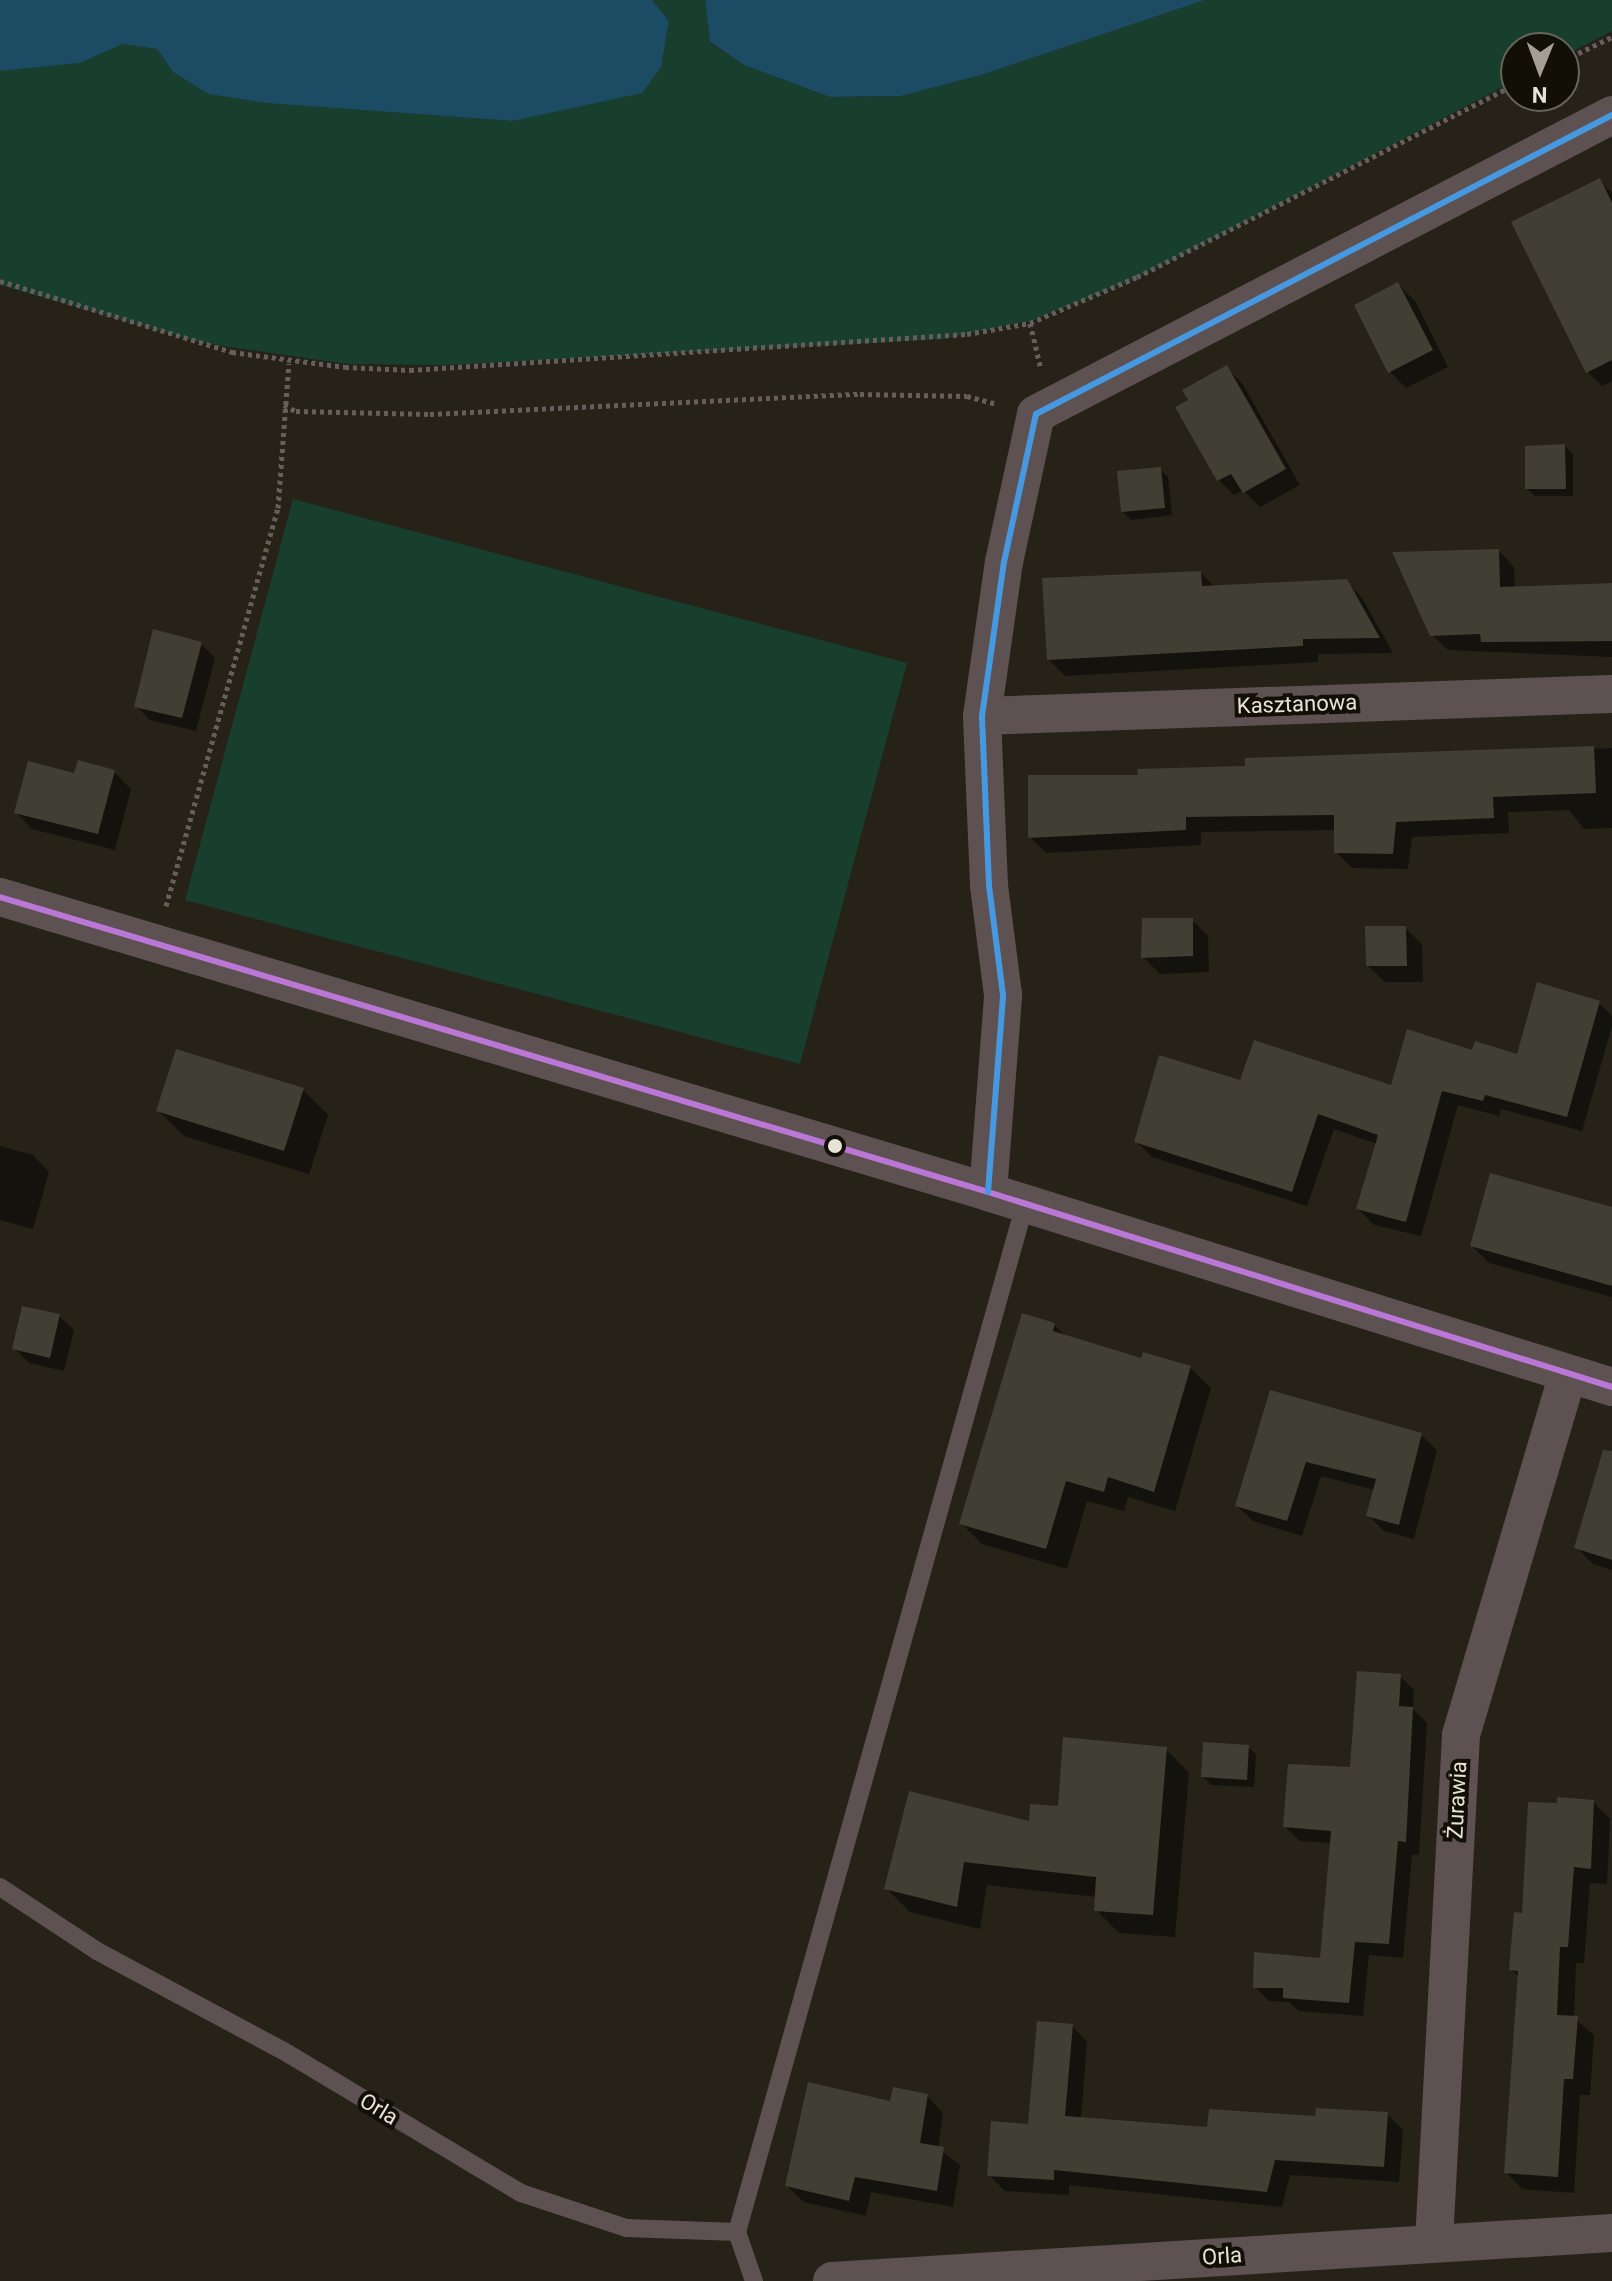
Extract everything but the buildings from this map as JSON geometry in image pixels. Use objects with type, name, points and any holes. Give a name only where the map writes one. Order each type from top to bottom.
[{"type":"street","points":[[988,1192],[1003,995],[989,885],[982,716],[1004,562],[1040,399],[1612,115]]},
{"type":"street","name":"Kasztanowa","points":[[982,716],[1612,694]]},
{"type":"street","points":[[0,897],[988,1192],[1612,1387]]},
{"type":"street","name":"Żurawia","points":[[1434,2242],[1461,1735],[1568,1373]]},
{"type":"street","name":"Orla","points":[[832,2281],[1612,2233]]},
{"type":"lane","points":[[754,2281],[737,2232],[1025,1204]]},
{"type":"lane","name":"Orla","points":[[0,1887],[97,1951],[282,2050],[521,2193],[626,2228],[737,2232]]},
{"type":"path","points":[[1580,52],[1612,37]]},
{"type":"path","points":[[0,281],[232,352],[289,363],[410,370],[908,342],[1030,323],[1137,277],[1500,92]]},
{"type":"path","points":[[284,405],[296,411],[430,414],[860,394],[1040,399],[1030,323]]},
{"type":"path","points":[[164,915],[278,508],[289,363]]},
{"type":"green space","points":[[652,0],[705,0],[710,43],[744,65],[830,97],[901,96],[981,75],[1205,0],[1612,0],[1612,31],[1580,48],[1580,32],[1500,32],[1500,88],[1138,278],[1034,320],[943,339],[446,365],[347,364],[202,343],[0,285],[0,71],[80,63],[123,44],[157,49],[173,72],[208,94],[265,103],[512,121],[661,67],[669,21]]},
{"type":"green space","points":[[293,499],[907,663],[800,1064],[185,900]]},
{"type":"water","points":[[0,0],[652,0],[669,21],[661,67],[642,93],[512,121],[265,103],[208,94],[173,72],[157,49],[123,44],[80,63],[0,71]]},
{"type":"water","points":[[705,0],[1205,0],[981,75],[901,96],[830,97],[744,65],[710,42]]},
{"type":"transit line","points":[[988,1192],[1003,995],[989,885],[982,716],[1004,562],[1036,414],[1612,115]]},
{"type":"transit line","points":[[0,897],[988,1192],[1612,1387]]}]
